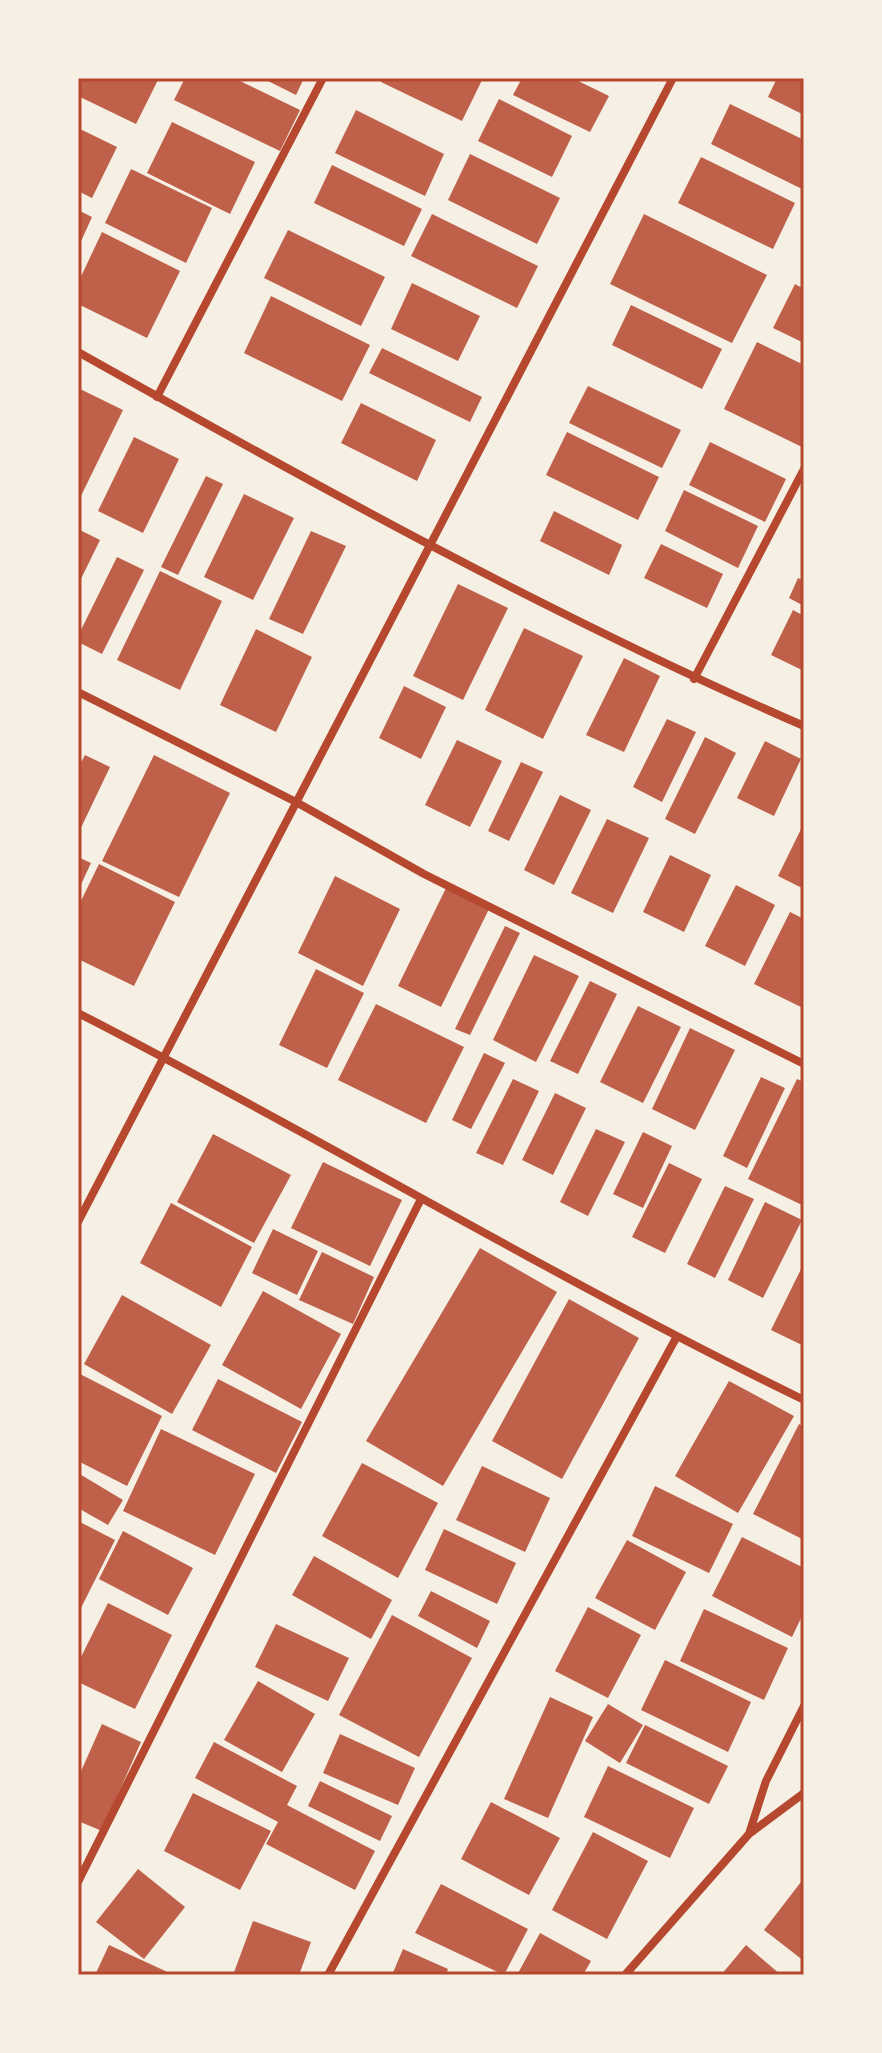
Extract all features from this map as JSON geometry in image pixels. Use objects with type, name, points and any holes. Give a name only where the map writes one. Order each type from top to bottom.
[{"type":"street","points":[[157,397],[323,78]]},
{"type":"street","points":[[78,1222],[673,78]]},
{"type":"street","points":[[78,352],[430,544],[694,679],[804,726]]},
{"type":"street","points":[[694,679],[804,469]]},
{"type":"street","points":[[78,692],[296,802],[424,874],[804,1064]]},
{"type":"street","points":[[78,1013],[164,1056],[420,1201],[676,1338],[804,1400]]},
{"type":"street","points":[[78,1882],[420,1201]]},
{"type":"street","points":[[328,1975],[676,1338]]},
{"type":"street","points":[[749,1834],[766,1781],[804,1706]]},
{"type":"street","points":[[625,1975],[749,1834],[804,1793]]},
{"type":"building","points":[[78,78],[159,78],[136,124],[78,96]]},
{"type":"building","points":[[185,78],[234,78],[300,110],[280,151],[174,100]]},
{"type":"building","points":[[262,78],[304,78],[296,95]]},
{"type":"building","points":[[383,78],[483,78],[462,121],[381,82]]},
{"type":"building","points":[[522,78],[572,78],[609,96],[590,132],[513,95]]},
{"type":"building","points":[[777,78],[804,78],[804,115],[768,97]]},
{"type":"building","points":[[499,99],[572,136],[552,177],[478,141]]},
{"type":"building","points":[[730,104],[804,140],[804,190],[711,144]]},
{"type":"building","points":[[356,110],[444,154],[425,196],[335,153]]},
{"type":"building","points":[[172,122],[255,162],[230,214],[147,173]]},
{"type":"building","points":[[78,128],[117,147],[92,198],[78,191]]},
{"type":"building","points":[[470,154],[560,198],[537,244],[448,200]]},
{"type":"building","points":[[701,157],[795,203],[773,249],[678,203]]},
{"type":"building","points":[[332,165],[422,209],[404,246],[314,203]]},
{"type":"building","points":[[131,169],[212,208],[186,263],[105,223]]},
{"type":"building","points":[[78,210],[92,217],[78,248]]},
{"type":"building","points":[[432,214],[538,266],[517,308],[411,256]]},
{"type":"building","points":[[644,214],[767,275],[732,343],[610,284]]},
{"type":"building","points":[[288,230],[385,277],[361,326],[264,278]]},
{"type":"building","points":[[102,232],[180,271],[147,338],[78,304],[78,283]]},
{"type":"building","points":[[412,283],[480,316],[458,361],[391,329]]},
{"type":"building","points":[[795,284],[804,289],[804,343],[773,328]]},
{"type":"building","points":[[271,296],[370,345],[342,401],[244,353]]},
{"type":"building","points":[[631,305],[722,349],[702,389],[612,345]]},
{"type":"building","points":[[757,342],[804,365],[804,448],[724,409]]},
{"type":"building","points":[[382,348],[482,397],[470,422],[369,373]]},
{"type":"building","points":[[588,386],[681,430],[662,468],[569,423]]},
{"type":"building","points":[[78,388],[123,410],[78,502]]},
{"type":"building","points":[[361,403],[436,440],[417,481],[341,443]]},
{"type":"building","points":[[567,432],[659,477],[638,520],[546,475]]},
{"type":"building","points":[[134,437],[179,459],[143,533],[98,511]]},
{"type":"building","points":[[710,442],[786,479],[765,522],[689,485]]},
{"type":"building","points":[[206,476],[223,484],[178,575],[161,567]]},
{"type":"building","points":[[684,490],[758,526],[738,568],[665,531]]},
{"type":"building","points":[[244,494],[294,518],[253,600],[204,577]]},
{"type":"building","points":[[554,511],[622,545],[609,575],[540,541]]},
{"type":"building","points":[[78,529],[100,540],[78,585]]},
{"type":"building","points":[[311,531],[346,546],[303,634],[269,619]]},
{"type":"building","points":[[661,544],[723,574],[707,608],[644,578]]},
{"type":"building","points":[[117,557],[144,570],[102,654],[78,642],[78,636]]},
{"type":"building","points":[[160,571],[222,601],[180,690],[117,660]]},
{"type":"building","points":[[798,578],[804,581],[804,606],[789,598]]},
{"type":"building","points":[[458,584],[508,608],[463,700],[413,676]]},
{"type":"building","points":[[793,610],[804,616],[804,671],[771,655]]},
{"type":"building","points":[[524,628],[583,656],[543,739],[485,710]]},
{"type":"building","points":[[256,629],[312,657],[276,732],[220,705]]},
{"type":"building","points":[[624,658],[660,676],[624,752],[586,735]]},
{"type":"building","points":[[404,686],[446,707],[421,759],[379,738]]},
{"type":"building","points":[[667,719],[696,732],[662,802],[633,787]]},
{"type":"building","points":[[705,737],[736,753],[695,834],[665,819]]},
{"type":"building","points":[[457,740],[502,761],[470,827],[425,805]]},
{"type":"building","points":[[765,741],[801,759],[774,816],[737,798]]},
{"type":"building","points":[[85,755],[110,767],[78,834],[78,768]]},
{"type":"building","points":[[154,755],[230,793],[179,897],[102,861]]},
{"type":"building","points":[[521,762],[543,772],[509,841],[488,831]]},
{"type":"building","points":[[560,795],[591,810],[554,885],[524,870]]},
{"type":"building","points":[[607,819],[649,838],[613,913],[571,893]]},
{"type":"building","points":[[804,823],[804,889],[778,876]]},
{"type":"building","points":[[670,855],[711,875],[684,932],[643,912]]},
{"type":"building","points":[[78,857],[91,863],[78,891]]},
{"type":"building","points":[[99,864],[175,902],[134,986],[78,959],[78,907]]},
{"type":"building","points":[[335,876],[400,909],[363,986],[298,953]]},
{"type":"building","points":[[736,885],[775,905],[745,966],[705,946]]},
{"type":"building","points":[[446,888],[489,909],[441,1007],[398,986]]},
{"type":"building","points":[[790,912],[804,919],[801,1007],[754,984]]},
{"type":"building","points":[[505,926],[520,933],[470,1035],[455,1029]]},
{"type":"building","points":[[534,955],[579,976],[536,1062],[493,1040]]},
{"type":"building","points":[[316,969],[364,993],[327,1068],[279,1045]]},
{"type":"building","points":[[590,981],[617,994],[578,1074],[550,1061]]},
{"type":"building","points":[[376,1004],[464,1047],[426,1123],[338,1080]]},
{"type":"building","points":[[638,1006],[681,1027],[643,1103],[600,1082]]},
{"type":"building","points":[[690,1028],[735,1050],[695,1130],[652,1109]]},
{"type":"building","points":[[484,1053],[505,1063],[471,1129],[452,1120]]},
{"type":"building","points":[[761,1077],[785,1088],[747,1168],[723,1156]]},
{"type":"building","points":[[513,1079],[539,1091],[503,1165],[476,1153]]},
{"type":"building","points":[[797,1079],[804,1082],[804,1206],[748,1179]]},
{"type":"building","points":[[555,1093],[586,1108],[553,1175],[522,1160]]},
{"type":"building","points":[[596,1129],[625,1142],[588,1216],[560,1202]]},
{"type":"building","points":[[643,1132],[672,1146],[643,1208],[613,1194]]},
{"type":"building","points":[[213,1134],[291,1175],[254,1243],[177,1202]]},
{"type":"building","points":[[323,1162],[402,1200],[370,1266],[291,1228]]},
{"type":"building","points":[[669,1163],[702,1179],[665,1253],[632,1237]]},
{"type":"building","points":[[725,1186],[754,1199],[715,1278],[687,1264]]},
{"type":"building","points":[[765,1202],[802,1220],[763,1298],[728,1280]]},
{"type":"building","points":[[171,1203],[252,1247],[221,1307],[140,1263]]},
{"type":"building","points":[[273,1229],[318,1251],[297,1295],[252,1273]]},
{"type":"building","points":[[480,1248],[557,1292],[443,1486],[366,1441]]},
{"type":"building","points":[[322,1252],[374,1277],[353,1324],[299,1300]]},
{"type":"building","points":[[804,1263],[804,1346],[771,1330]]},
{"type":"building","points":[[263,1291],[341,1334],[301,1409],[222,1365]]},
{"type":"building","points":[[122,1295],[211,1345],[172,1414],[84,1364]]},
{"type":"building","points":[[569,1299],[639,1338],[562,1479],[492,1441]]},
{"type":"building","points":[[78,1373],[162,1416],[127,1486],[78,1461]]},
{"type":"building","points":[[218,1379],[302,1422],[276,1473],[192,1430]]},
{"type":"building","points":[[729,1381],[794,1416],[738,1513],[675,1476]]},
{"type":"building","points":[[799,1424],[804,1427],[804,1540],[753,1514]]},
{"type":"building","points":[[161,1429],[255,1474],[215,1555],[123,1511]]},
{"type":"building","points":[[362,1463],[438,1503],[398,1578],[322,1536]]},
{"type":"building","points":[[482,1466],[550,1498],[525,1552],[456,1520]]},
{"type":"building","points":[[78,1473],[123,1500],[108,1525],[78,1508]]},
{"type":"building","points":[[655,1486],[733,1524],[709,1573],[632,1536]]},
{"type":"building","points":[[78,1521],[115,1540],[81,1608],[78,1607]]},
{"type":"building","points":[[444,1529],[516,1563],[497,1604],[425,1570]]},
{"type":"building","points":[[123,1531],[193,1568],[168,1615],[99,1579]]},
{"type":"building","points":[[742,1537],[804,1568],[804,1612],[792,1637],[712,1596]]},
{"type":"building","points":[[627,1540],[686,1572],[655,1630],[595,1598]]},
{"type":"building","points":[[314,1556],[392,1600],[371,1639],[292,1595]]},
{"type":"building","points":[[431,1591],[490,1621],[477,1648],[418,1616]]},
{"type":"building","points":[[108,1603],[172,1635],[135,1709],[78,1682],[78,1663]]},
{"type":"building","points":[[588,1607],[641,1635],[608,1698],[555,1671]]},
{"type":"building","points":[[704,1609],[788,1648],[764,1700],[680,1661]]},
{"type":"building","points":[[392,1615],[472,1658],[419,1757],[339,1715]]},
{"type":"building","points":[[276,1624],[349,1658],[328,1701],[255,1667]]},
{"type":"building","points":[[665,1660],[751,1702],[728,1752],[641,1710]]},
{"type":"building","points":[[258,1681],[315,1714],[282,1772],[224,1740]]},
{"type":"building","points":[[550,1697],[593,1717],[548,1818],[504,1799]]},
{"type":"building","points":[[608,1704],[643,1725],[620,1763],[585,1741]]},
{"type":"building","points":[[102,1724],[141,1742],[102,1831],[78,1821],[78,1778]]},
{"type":"building","points":[[645,1725],[728,1766],[709,1804],[626,1763]]},
{"type":"building","points":[[340,1734],[415,1768],[398,1805],[323,1773]]},
{"type":"building","points":[[214,1742],[297,1786],[287,1805],[375,1851],[355,1890],[266,1844],[278,1822],[195,1778]]},
{"type":"building","points":[[608,1766],[694,1808],[670,1858],[584,1817]]},
{"type":"building","points":[[320,1781],[392,1816],[380,1841],[308,1806]]},
{"type":"building","points":[[193,1793],[271,1831],[240,1890],[164,1851]]},
{"type":"building","points":[[491,1802],[560,1838],[529,1895],[461,1859]]},
{"type":"building","points":[[593,1832],[648,1861],[607,1939],[552,1910]]},
{"type":"building","points":[[138,1869],[185,1907],[144,1959],[96,1922]]},
{"type":"building","points":[[804,1878],[804,1961],[764,1930]]},
{"type":"building","points":[[441,1884],[528,1929],[504,1975],[415,1933]]},
{"type":"building","points":[[253,1921],[311,1942],[299,1975],[233,1975]]},
{"type":"building","points":[[540,1933],[591,1961],[583,1975],[517,1975]]},
{"type":"building","points":[[109,1945],[174,1975],[95,1975]]},
{"type":"building","points":[[746,1945],[781,1975],[721,1975]]},
{"type":"building","points":[[403,1949],[448,1969],[446,1975],[392,1975]]}]
